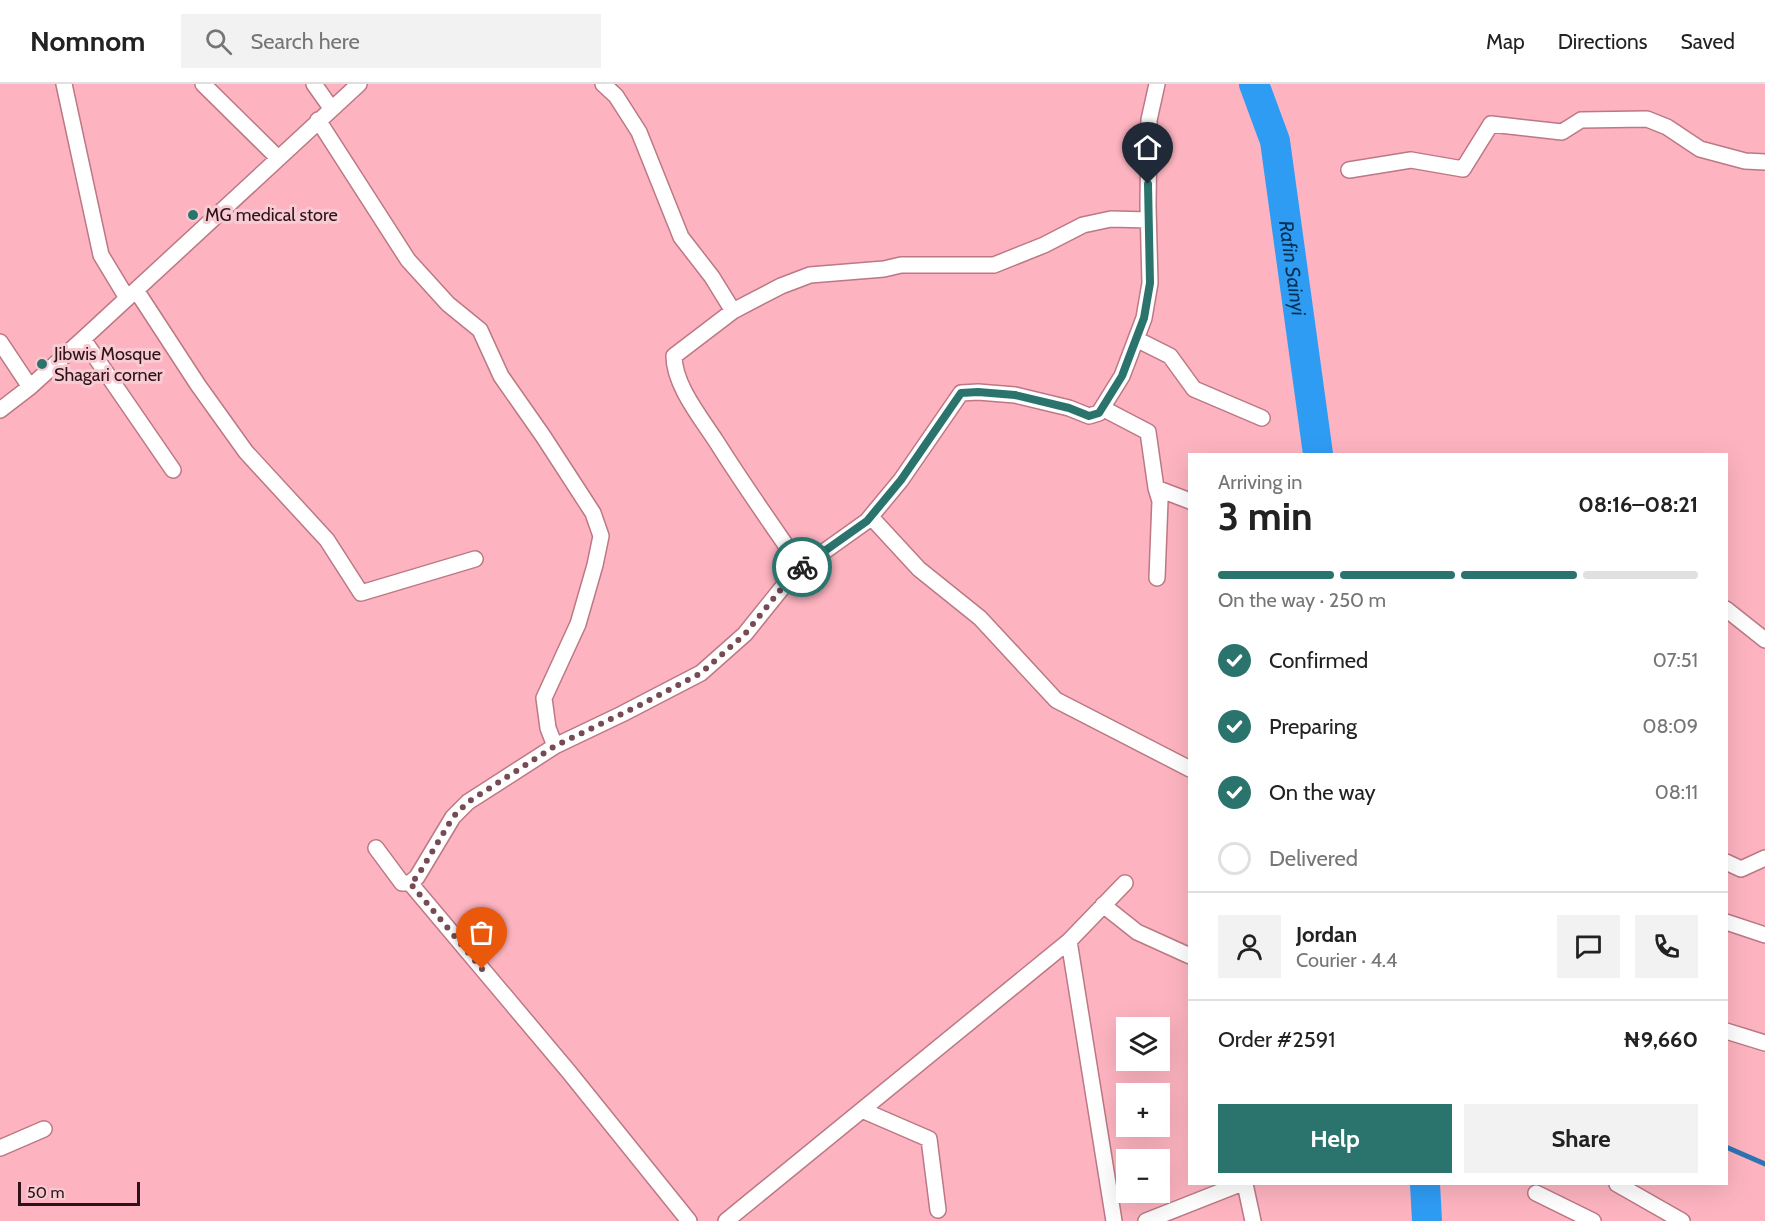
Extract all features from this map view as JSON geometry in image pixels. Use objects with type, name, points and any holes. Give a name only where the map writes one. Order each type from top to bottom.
[{"type":"street","points":[[64,84],[70,103],[101,255],[246,452],[327,540],[361,593],[475,559]]},
{"type":"street","points":[[203,84],[278,158]]},
{"type":"street","points":[[314,84],[331,108]]},
{"type":"street","points":[[0,410],[30,387],[83,339],[359,84]]},
{"type":"street","points":[[603,84],[616,96],[639,132],[681,237],[712,277],[733,311]]},
{"type":"street","points":[[376,848],[402,883],[410,883],[417,877],[453,817],[468,802],[555,746],[701,673],[745,634],[794,573],[871,517],[901,480],[961,393],[1015,395],[1069,408],[1089,416],[1099,413],[1122,376],[1144,318],[1150,283],[1149,120],[1157,84]]},
{"type":"street","points":[[1349,170],[1411,160],[1462,168],[1491,124],[1562,132],[1581,120],[1647,119],[1667,127],[1700,149],[1745,162],[1765,162]]},
{"type":"street","points":[[318,120],[408,260],[448,304],[480,330],[501,376],[593,513],[601,536],[595,564],[578,624],[544,698],[548,728],[555,746]]},
{"type":"street","points":[[801,567],[736,474],[688,398],[674,366],[674,356],[733,311],[781,286],[810,275],[884,269],[901,265],[994,266],[1044,245],[1083,225],[1111,219],[1148,220]]},
{"type":"street","points":[[83,339],[172,470]]},
{"type":"street","points":[[1136,339],[1170,356],[1194,389],[1262,418]]},
{"type":"street","points":[[0,342],[30,387]]},
{"type":"street","points":[[1102,408],[1148,432],[1160,501],[1157,578]]},
{"type":"street","points":[[1156,488],[1188,500]]},
{"type":"street","points":[[871,517],[919,569],[980,618],[1056,700],[1188,768]]},
{"type":"street","points":[[1728,611],[1765,640]]},
{"type":"street","points":[[1728,863],[1741,869],[1765,858]]},
{"type":"street","points":[[410,883],[569,1072],[688,1221]]},
{"type":"street","points":[[726,1221],[1069,940],[1125,883]]},
{"type":"street","points":[[1103,905],[1137,932],[1188,955]]},
{"type":"street","points":[[1728,923],[1765,935]]},
{"type":"street","points":[[1069,940],[1114,1221]]},
{"type":"street","points":[[1728,1032],[1765,1043]]},
{"type":"street","points":[[862,1110],[929,1139],[938,1210]]},
{"type":"street","points":[[0,1148],[44,1129]]},
{"type":"street","points":[[1146,1221],[1237,1185]]},
{"type":"street","points":[[1245,1185],[1253,1221]]},
{"type":"street","points":[[1619,1185],[1682,1221]]},
{"type":"street","points":[[1536,1193],[1593,1221]]},
{"type":"waterway","name":"Rafin Sainyi","points":[[1254,84],[1275,141],[1318,453]]},
{"type":"waterway","points":[[1728,1148],[1765,1164]]},
{"type":"waterway","name":"Rafin Sainyi","points":[[1425,1185],[1427,1221]]},
{"type":"way so far","points":[[482,969],[410,883],[417,877],[453,817],[468,802],[555,746],[701,673],[745,634],[794,573],[802,567]]},
{"type":"place","name":"MG medical store","points":[[193,215]]},
{"type":"place","name":"Jibwis Mosque Shagari corner","points":[[42,364]]},
{"type":"route","points":[[802,567],[867,521],[901,480],[961,393],[1015,395],[1069,408],[1089,416],[1099,413],[1122,376],[1144,318],[1150,283],[1148,184]]}]
